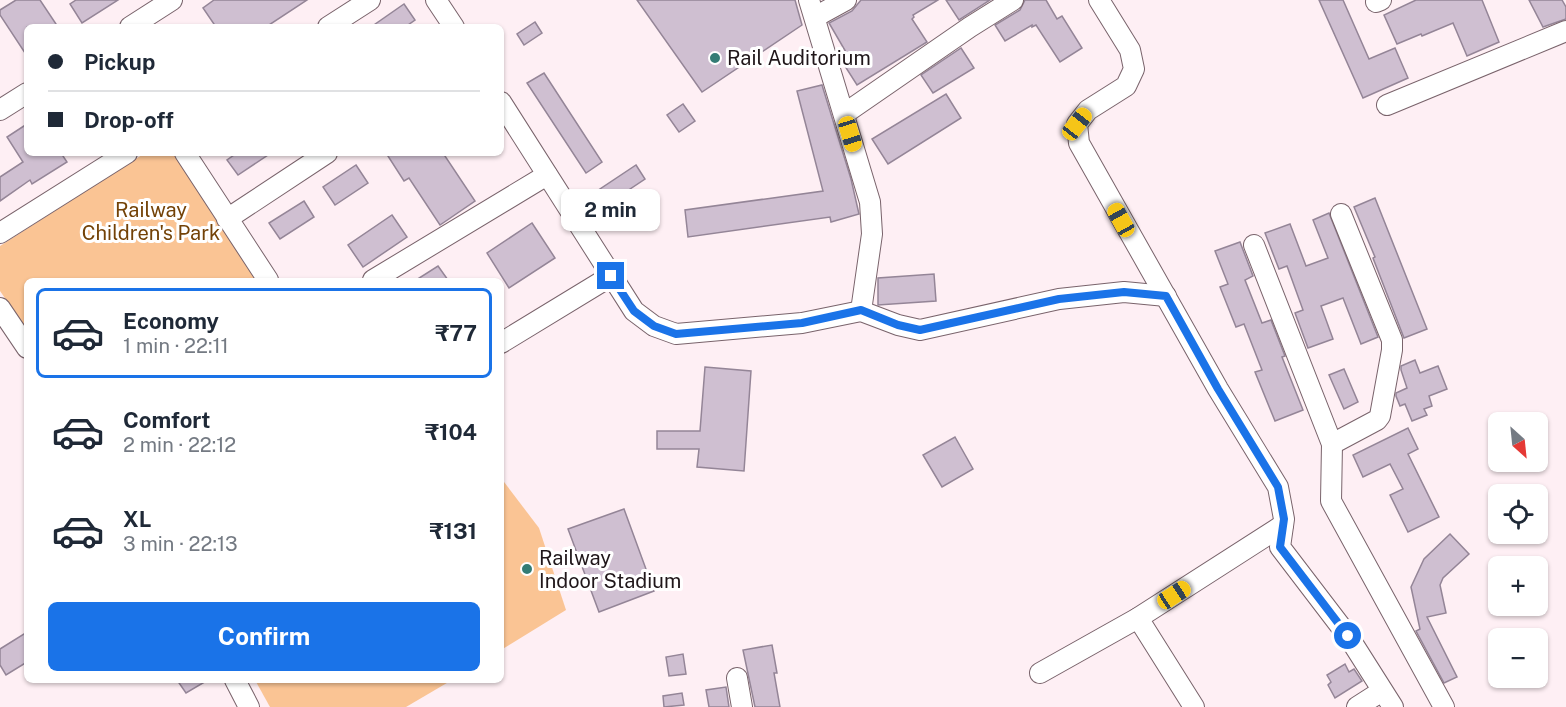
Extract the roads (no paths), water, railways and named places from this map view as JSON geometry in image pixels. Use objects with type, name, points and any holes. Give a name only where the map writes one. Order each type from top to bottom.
[{"type":"street","points":[[135,24],[172,0]]},
{"type":"street","points":[[333,24],[370,0]]},
{"type":"street","points":[[436,0],[452,24]]},
{"type":"street","points":[[846,0],[812,9],[870,202],[872,234],[861,310]]},
{"type":"street","points":[[844,114],[969,27],[1013,0]]},
{"type":"street","points":[[1099,0],[1130,50],[1134,69],[1126,86],[1088,110],[1077,124],[1079,143],[1218,389],[1278,487],[1284,519],[1280,547],[1348,636],[1388,699],[1357,707]]},
{"type":"street","points":[[1387,105],[1566,31]]},
{"type":"street","points":[[0,110],[24,95]]},
{"type":"street","points":[[504,107],[634,311],[654,326],[676,334],[802,323],[861,310],[898,325],[920,330],[1059,299],[1124,292],[1166,296]]},
{"type":"street","points":[[0,233],[122,156]]},
{"type":"street","points":[[187,156],[267,278]]},
{"type":"street","points":[[227,219],[322,156]]},
{"type":"street","points":[[376,278],[547,175]]},
{"type":"street","points":[[1332,444],[1377,420],[1380,416],[1392,350],[1392,340],[1341,214]]},
{"type":"street","points":[[1254,245],[1332,444],[1331,501],[1444,707]]},
{"type":"street","points":[[504,341],[611,276]]},
{"type":"street","points":[[0,308],[24,344]]},
{"type":"street","points":[[1040,673],[1138,618],[1283,525]]},
{"type":"street","points":[[1138,618],[1194,707]]},
{"type":"street","points":[[737,678],[742,707]]},
{"type":"street","points":[[237,683],[249,707]]},
{"type":"place","name":"Rail Auditorium","points":[[715,58]]},
{"type":"place","name":"Railway Indoor Stadium","points":[[527,569]]},
{"type":"park label","name":"Railway Children's Park","points":[[151,222]]}]
